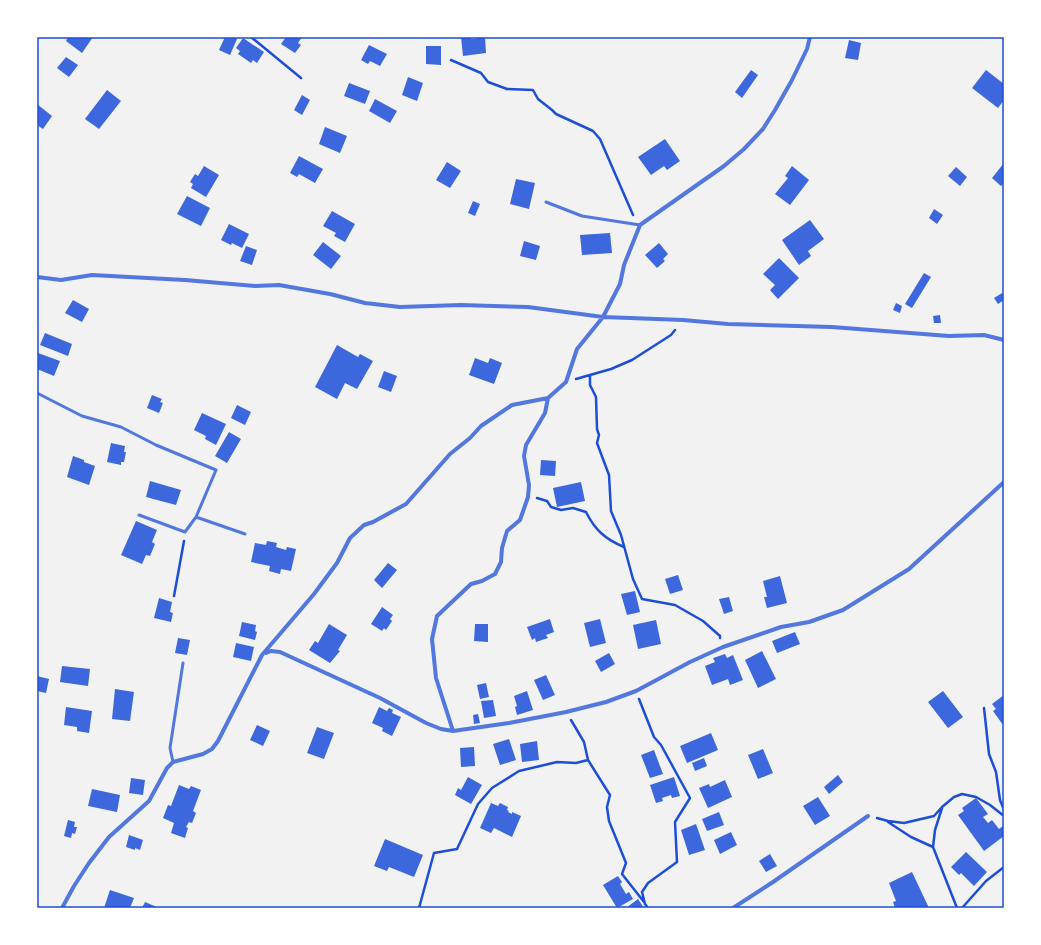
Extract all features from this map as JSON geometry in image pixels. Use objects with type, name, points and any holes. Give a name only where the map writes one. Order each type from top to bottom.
[{"type":"street","points":[[62,908],[89,863],[109,838],[149,801],[167,768],[173,762],[203,754],[212,749],[218,741],[262,655],[314,594],[337,563],[350,538],[364,525],[373,522],[406,504],[450,454],[470,438],[481,426],[499,413],[512,405],[548,398],[566,382],[577,349],[603,316],[620,284],[624,264],[640,225],[724,166],[744,149],[758,134],[775,110],[792,80],[807,49],[810,37]]},
{"type":"street","points":[[37,277],[61,280],[92,275],[185,280],[255,286],[279,285],[330,294],[365,303],[400,306],[462,305],[528,307],[603,316],[728,324],[832,327],[949,336],[984,335],[1004,340]]},
{"type":"street","points":[[453,731],[436,678],[432,639],[437,616],[471,584],[482,581],[494,574],[501,562],[502,548],[507,530],[520,520],[528,497],[529,485],[524,456],[526,445],[545,413],[548,398]]},
{"type":"street","points":[[262,655],[271,651],[280,652],[353,687],[380,698],[441,729],[453,731],[509,723],[566,712],[606,702],[636,691],[690,662],[723,647],[781,627],[809,622],[843,610],[909,569],[1004,482]]},
{"type":"street","points":[[733,908],[868,816]]},
{"type":"lane","points":[[546,202],[582,216],[599,220],[635,223],[640,225]]},
{"type":"lane","points":[[37,393],[82,416],[121,427],[156,445],[216,470],[196,517],[185,532],[139,515]]},
{"type":"lane","points":[[196,517],[245,534]]},
{"type":"lane","points":[[173,762],[170,748],[183,663]]},
{"type":"path","points":[[251,37],[301,78]]},
{"type":"path","points":[[451,60],[481,73],[488,82],[507,89],[533,90],[538,99],[556,114],[593,131],[600,139],[617,176],[635,223]]},
{"type":"path","points":[[566,382],[590,376],[632,360],[671,335],[683,320]]},
{"type":"path","points":[[590,376],[590,385],[596,397],[597,429],[599,435],[597,443],[609,475],[611,511],[618,526],[633,579],[642,599],[675,605],[703,621],[720,636],[723,647]]},
{"type":"path","points":[[528,497],[540,498],[547,501],[551,507],[561,510],[573,508],[586,512],[593,525],[610,541],[624,547]]},
{"type":"path","points":[[174,596],[185,532]]},
{"type":"path","points":[[636,691],[654,737],[661,745],[690,798],[675,822],[677,862],[648,882],[642,892],[648,908]]},
{"type":"path","points":[[984,708],[989,754],[996,772],[1000,800],[1004,810]]},
{"type":"path","points":[[566,712],[584,742],[588,760],[610,795],[607,807],[609,821],[626,863],[622,874],[646,904]]},
{"type":"path","points":[[419,908],[434,853],[457,849],[478,804],[492,788],[519,771],[557,762],[576,763],[588,760]]},
{"type":"path","points":[[868,816],[904,823],[934,816],[942,806],[954,797],[962,794],[976,797],[990,805],[1004,816]]},
{"type":"path","points":[[942,806],[933,847],[957,908]]},
{"type":"path","points":[[888,821],[910,837],[933,847]]},
{"type":"path","points":[[962,908],[986,881],[1004,867]]},
{"type":"building","points":[[68,37],[93,37],[82,53],[66,41]]},
{"type":"building","points":[[225,37],[233,37],[237,39],[230,55],[219,50]]},
{"type":"building","points":[[286,37],[302,37],[298,43],[301,45],[295,53],[281,44]]},
{"type":"building","points":[[461,37],[471,37],[471,39],[485,37],[486,53],[463,56]]},
{"type":"building","points":[[243,38],[264,52],[257,63],[253,60],[251,63],[238,54],[240,51],[236,48]]},
{"type":"building","points":[[849,40],[861,43],[858,60],[845,58]]},
{"type":"building","points":[[369,45],[387,54],[380,66],[370,61],[368,64],[361,60]]},
{"type":"building","points":[[426,46],[441,46],[441,65],[426,64]]},
{"type":"building","points":[[66,57],[78,65],[69,77],[57,68]]},
{"type":"building","points":[[751,70],[758,75],[742,98],[735,92]]},
{"type":"building","points":[[986,70],[1004,84],[1004,100],[998,108],[972,88]]},
{"type":"building","points":[[408,77],[423,83],[417,101],[402,95]]},
{"type":"building","points":[[349,83],[370,91],[365,104],[344,96]]},
{"type":"building","points":[[107,90],[121,101],[99,129],[85,119]]},
{"type":"building","points":[[302,95],[310,100],[302,115],[294,110]]},
{"type":"building","points":[[375,99],[397,111],[390,123],[369,111]]},
{"type":"building","points":[[37,104],[52,116],[43,129],[37,125]]},
{"type":"building","points":[[325,127],[347,136],[340,153],[319,144]]},
{"type":"building","points":[[665,139],[680,161],[667,170],[664,166],[651,175],[638,157]]},
{"type":"building","points":[[299,156],[323,169],[315,183],[299,174],[297,177],[290,173]]},
{"type":"building","points":[[447,162],[461,171],[450,188],[436,180]]},
{"type":"building","points":[[1004,163],[1004,183],[1001,186],[992,178]]},
{"type":"building","points":[[204,166],[219,175],[206,197],[191,188],[193,184],[190,182],[195,174],[198,176]]},
{"type":"building","points":[[792,166],[809,180],[790,205],[775,194],[788,178],[785,176]]},
{"type":"building","points":[[956,167],[967,177],[960,186],[948,176]]},
{"type":"building","points":[[516,179],[535,183],[529,209],[510,204]]},
{"type":"building","points":[[187,196],[210,208],[201,226],[177,214]]},
{"type":"building","points":[[473,201],[480,204],[475,216],[468,213]]},
{"type":"building","points":[[934,209],[943,215],[937,224],[929,218]]},
{"type":"building","points":[[332,211],[355,224],[345,242],[334,236],[336,233],[323,226]]},
{"type":"building","points":[[810,220],[824,239],[808,251],[811,256],[799,265],[782,240]]},
{"type":"building","points":[[229,224],[249,234],[242,248],[221,240]]},
{"type":"building","points":[[610,233],[612,253],[582,255],[580,235]]},
{"type":"building","points":[[524,241],[540,246],[536,260],[520,256]]},
{"type":"building","points":[[323,242],[341,256],[331,269],[313,255]]},
{"type":"building","points":[[659,243],[668,254],[663,259],[665,261],[657,268],[645,255]]},
{"type":"building","points":[[246,246],[257,250],[252,265],[240,261]]},
{"type":"building","points":[[779,258],[799,278],[778,299],[770,290],[775,285],[763,274]]},
{"type":"building","points":[[924,273],[931,277],[912,308],[905,304]]},
{"type":"building","points":[[1002,293],[1004,300],[998,304],[994,298]]},
{"type":"building","points":[[73,300],[89,309],[82,322],[65,313]]},
{"type":"building","points":[[896,303],[902,306],[900,313],[893,310]]},
{"type":"building","points":[[940,315],[941,323],[934,323],[933,316]]},
{"type":"building","points":[[45,333],[72,344],[68,356],[40,345]]},
{"type":"building","points":[[337,345],[358,357],[360,354],[373,361],[357,389],[345,383],[337,399],[315,387]]},
{"type":"building","points":[[38,353],[60,361],[54,376],[37,369]]},
{"type":"building","points":[[475,358],[488,363],[490,358],[502,363],[494,384],[469,375]]},
{"type":"building","points":[[384,371],[397,376],[391,392],[378,387]]},
{"type":"building","points":[[152,395],[162,399],[160,402],[163,403],[159,413],[147,408]]},
{"type":"building","points":[[237,405],[251,412],[245,425],[231,418]]},
{"type":"building","points":[[202,413],[226,424],[216,445],[205,439],[206,436],[194,430]]},
{"type":"building","points":[[229,432],[241,439],[227,463],[215,456]]},
{"type":"building","points":[[111,443],[125,446],[124,452],[126,452],[124,462],[121,462],[121,465],[107,462]]},
{"type":"building","points":[[73,456],[95,466],[89,485],[67,477]]},
{"type":"building","points":[[541,460],[556,461],[555,476],[540,475]]},
{"type":"building","points":[[150,481],[181,490],[176,505],[146,497]]},
{"type":"building","points":[[581,482],[585,501],[557,507],[553,488]]},
{"type":"building","points":[[136,521],[157,530],[152,542],[155,544],[150,556],[146,555],[142,564],[121,555]]},
{"type":"building","points":[[267,541],[277,543],[276,547],[286,550],[287,547],[296,549],[291,571],[281,569],[280,574],[269,571],[270,566],[251,562],[255,543],[266,545]]},
{"type":"building","points":[[388,563],[397,570],[382,588],[374,580]]},
{"type":"building","points":[[678,575],[683,590],[670,594],[665,579]]},
{"type":"building","points":[[780,576],[787,603],[767,608],[764,597],[767,597],[763,581]]},
{"type":"building","points":[[635,591],[640,612],[627,615],[621,594]]},
{"type":"building","points":[[729,597],[733,611],[724,614],[719,599]]},
{"type":"building","points":[[159,598],[172,602],[170,612],[173,613],[171,622],[154,618]]},
{"type":"building","points":[[382,607],[393,615],[390,619],[392,621],[386,630],[384,628],[382,631],[371,624]]},
{"type":"building","points":[[550,619],[554,632],[546,635],[548,638],[536,642],[535,638],[532,640],[527,627]]},
{"type":"building","points":[[600,619],[606,643],[590,647],[584,623]]},
{"type":"building","points":[[656,620],[661,644],[638,649],[633,625]]},
{"type":"building","points":[[242,622],[256,625],[255,631],[257,632],[255,640],[239,636]]},
{"type":"building","points":[[329,624],[347,635],[338,650],[340,651],[330,663],[309,650],[315,641],[318,643]]},
{"type":"building","points":[[475,624],[488,624],[488,642],[474,641]]},
{"type":"building","points":[[795,632],[800,644],[777,653],[772,641]]},
{"type":"building","points":[[178,638],[190,640],[187,655],[175,653]]},
{"type":"building","points":[[236,643],[254,647],[251,661],[233,657]]},
{"type":"building","points":[[762,651],[776,679],[758,688],[745,660]]},
{"type":"building","points":[[609,653],[615,664],[601,672],[595,661]]},
{"type":"building","points":[[725,654],[727,658],[733,655],[743,680],[730,685],[728,679],[712,685],[705,666],[715,662],[713,658]]},
{"type":"building","points":[[62,666],[90,669],[88,686],[60,682]]},
{"type":"building","points":[[546,675],[555,695],[543,700],[534,680]]},
{"type":"building","points":[[37,676],[49,679],[46,693],[37,691]]},
{"type":"building","points":[[486,683],[489,697],[480,699],[477,685]]},
{"type":"building","points":[[115,689],[134,692],[130,721],[112,719]]},
{"type":"building","points":[[527,691],[533,710],[517,715],[515,707],[517,706],[514,696]]},
{"type":"building","points":[[943,691],[963,717],[948,728],[928,702]]},
{"type":"building","points":[[1004,695],[1003,725],[993,711],[996,709],[992,704]]},
{"type":"building","points":[[493,700],[496,716],[484,718],[481,701]]},
{"type":"building","points":[[66,707],[92,711],[89,733],[77,731],[77,727],[64,725]]},
{"type":"building","points":[[379,707],[387,711],[389,708],[393,710],[392,713],[401,717],[392,736],[382,731],[383,728],[372,723]]},
{"type":"building","points":[[478,714],[480,723],[474,724],[473,715]]},
{"type":"building","points":[[257,725],[270,731],[263,746],[250,740]]},
{"type":"building","points":[[317,727],[334,733],[324,759],[307,753]]},
{"type":"building","points":[[711,733],[718,750],[687,763],[680,746]]},
{"type":"building","points":[[509,739],[516,760],[500,765],[493,744]]},
{"type":"building","points":[[537,741],[539,760],[522,762],[520,744]]},
{"type":"building","points":[[474,747],[475,766],[461,767],[460,748]]},
{"type":"building","points":[[763,749],[773,773],[758,779],[748,755]]},
{"type":"building","points":[[654,750],[663,774],[650,778],[641,755]]},
{"type":"building","points":[[704,758],[707,766],[695,771],[692,763]]},
{"type":"building","points":[[838,775],[843,782],[829,794],[824,787]]},
{"type":"building","points":[[468,777],[482,785],[471,804],[455,795],[458,788],[461,790]]},
{"type":"building","points":[[674,777],[680,796],[672,798],[671,795],[662,798],[663,801],[656,803],[650,785]]},
{"type":"building","points":[[131,778],[145,780],[143,795],[129,793]]},
{"type":"building","points":[[725,780],[732,797],[708,808],[699,788],[709,784],[710,787]]},
{"type":"building","points":[[179,785],[189,789],[191,786],[201,790],[193,811],[196,813],[192,823],[189,822],[186,827],[188,828],[185,838],[171,833],[174,823],[163,818],[168,805],[171,806]]},
{"type":"building","points":[[92,789],[120,795],[117,812],[88,806]]},
{"type":"building","points":[[818,797],[830,816],[815,825],[803,806]]},
{"type":"building","points":[[976,798],[988,814],[983,817],[988,823],[992,820],[999,829],[1003,826],[1004,828],[1004,836],[984,851],[958,815],[964,811],[962,808]]},
{"type":"building","points":[[491,803],[498,806],[500,803],[508,807],[508,812],[521,816],[512,837],[494,828],[491,833],[480,828]]},
{"type":"building","points":[[719,812],[724,825],[707,831],[702,819]]},
{"type":"building","points":[[68,820],[75,822],[74,827],[77,827],[75,834],[72,833],[71,838],[64,836]]},
{"type":"building","points":[[696,824],[705,850],[689,855],[681,830]]},
{"type":"building","points":[[731,832],[737,845],[720,854],[714,840]]},
{"type":"building","points":[[129,835],[143,840],[140,850],[126,847]]},
{"type":"building","points":[[385,839],[423,855],[414,877],[389,867],[387,871],[374,866]]},
{"type":"building","points":[[966,852],[987,872],[974,886],[961,873],[959,875],[951,867]]},
{"type":"building","points":[[770,854],[777,866],[766,872],[759,861]]},
{"type":"building","points":[[912,872],[929,908],[895,908],[893,902],[896,901],[889,883]]},
{"type":"building","points":[[618,876],[622,882],[620,884],[626,894],[629,892],[633,899],[617,908],[603,885]]},
{"type":"building","points":[[110,890],[134,898],[130,908],[104,908]]},
{"type":"building","points":[[638,899],[644,908],[626,908]]},
{"type":"building","points":[[145,902],[159,908],[142,908]]}]
